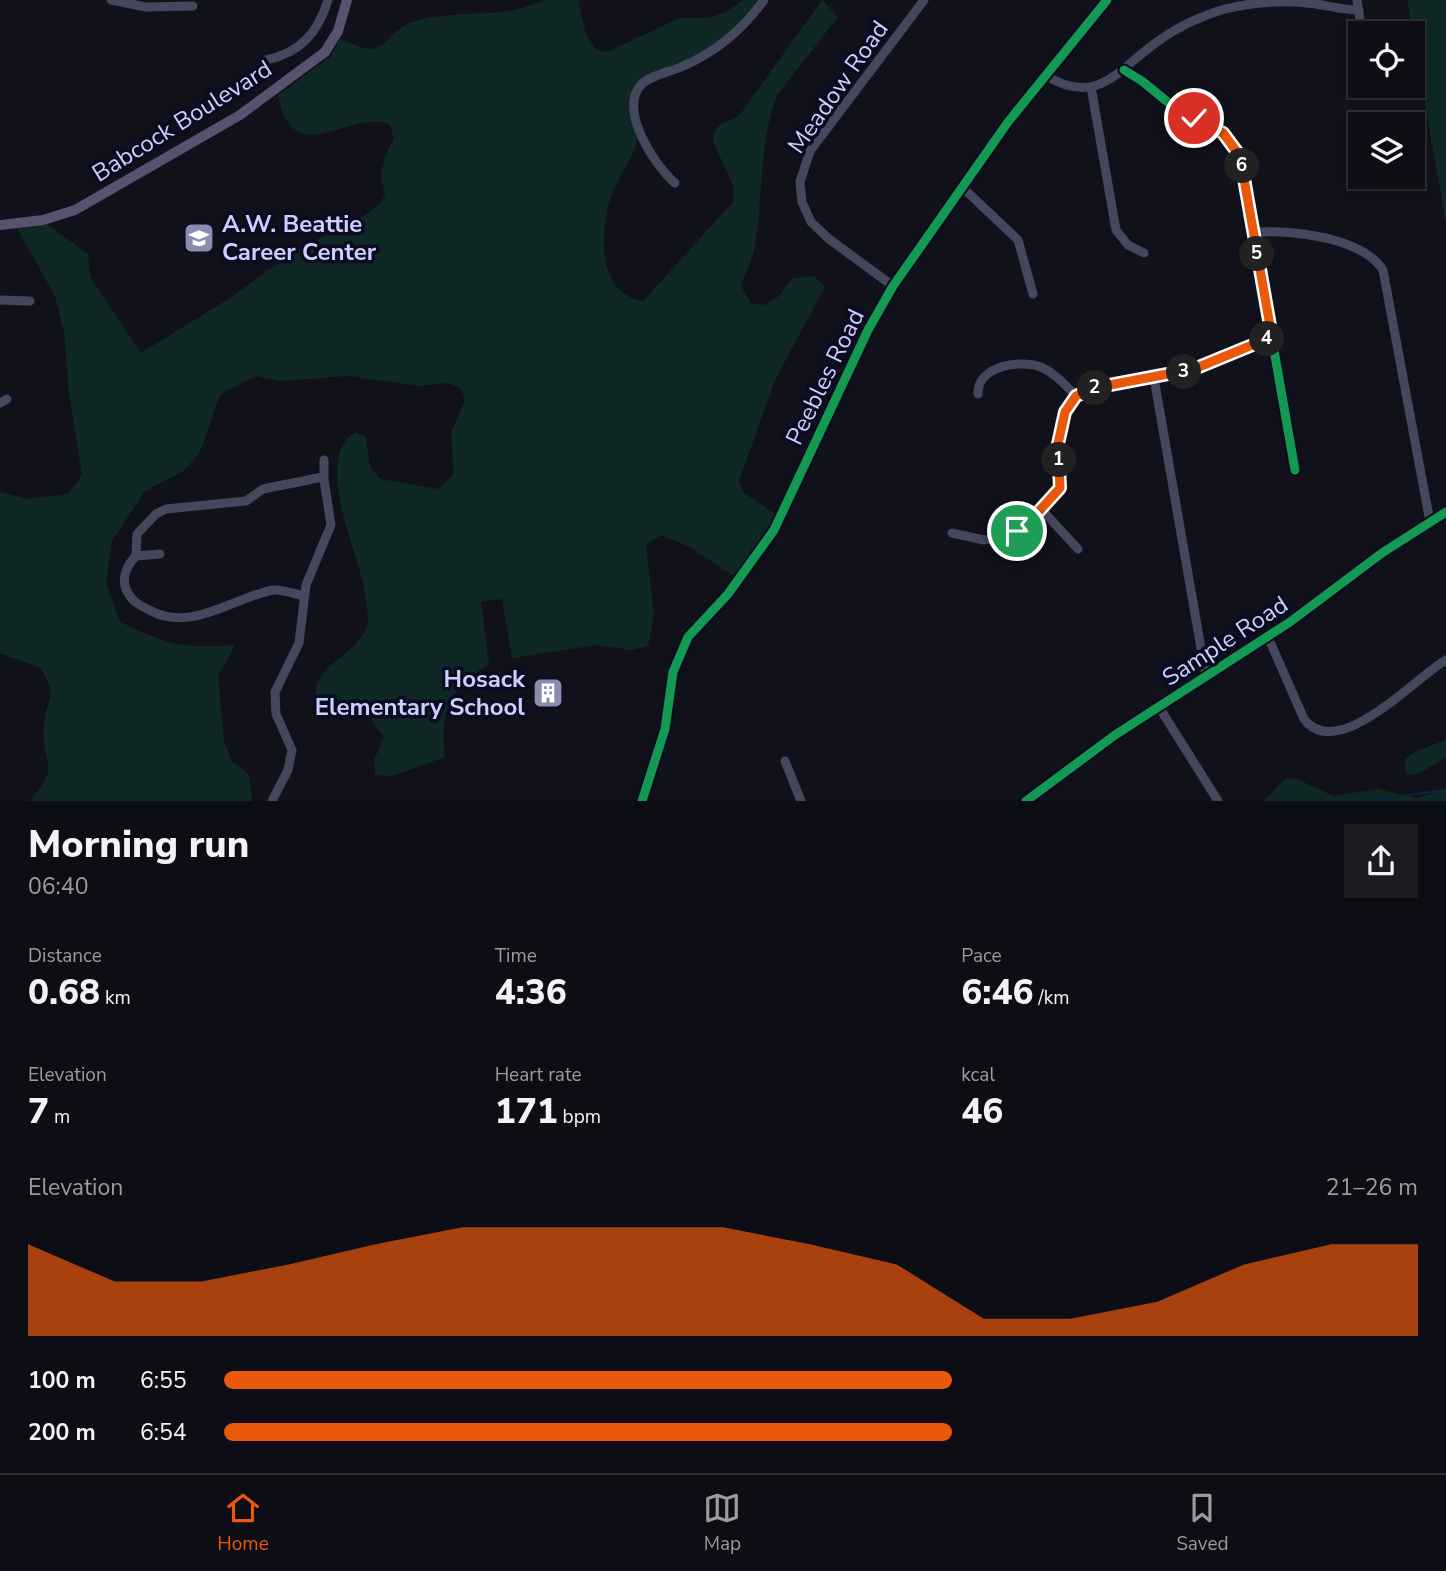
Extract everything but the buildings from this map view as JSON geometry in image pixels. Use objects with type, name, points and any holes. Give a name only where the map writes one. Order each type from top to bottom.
[{"type":"main road","name":"Babcock Boulevard","points":[[0,225],[43,220],[75,210],[240,115],[325,52],[338,31],[347,0]]},
{"type":"street","points":[[111,0],[146,7],[193,6]]},
{"type":"street","points":[[266,60],[285,55],[309,38],[319,24],[328,0]]},
{"type":"street","points":[[675,183],[651,156],[640,132],[635,105],[638,90],[645,81],[684,66],[724,42],[742,27],[764,0]]},
{"type":"street","name":"Meadow Road","points":[[892,286],[829,239],[811,222],[802,202],[800,181],[810,151],[924,0]]},
{"type":"street","name":"Peebles Road","points":[[642,801],[660,746],[673,672],[682,646],[695,627],[740,579],[774,530],[868,330],[892,286],[1008,122],[1107,0]]},
{"type":"street","points":[[1045,75],[1067,85],[1091,87],[1109,82],[1170,33],[1228,4],[1289,1],[1358,5]]},
{"type":"street","points":[[1124,71],[1142,81],[1175,108],[1219,130],[1233,143],[1242,163],[1295,470]]},
{"type":"street","points":[[1091,87],[1116,230],[1128,246],[1144,253]]},
{"type":"street","points":[[963,188],[1018,240],[1032,294]]},
{"type":"street","points":[[1254,233],[1283,230],[1347,245],[1369,253],[1383,270],[1430,522]]},
{"type":"street","points":[[0,300],[30,301]]},
{"type":"street","points":[[951,533],[992,540],[1017,531],[1042,510],[1061,485],[1058,444],[1065,412],[1076,396],[1094,388],[1194,369],[1272,337]]},
{"type":"street","points":[[978,394],[978,385],[986,376],[1000,368],[1020,363],[1049,371],[1076,396]]},
{"type":"street","points":[[1154,378],[1206,677]]},
{"type":"street","points":[[273,800],[288,770],[292,750],[276,714],[275,692],[299,643],[304,596],[310,571],[331,525],[323,477],[324,460]]},
{"type":"street","points":[[136,556],[137,534],[156,514],[166,509],[246,501],[263,489],[323,477]]},
{"type":"street","points":[[1042,510],[1078,549]]},
{"type":"street","name":"Sample Road","points":[[1026,801],[1159,707],[1268,637],[1382,553],[1446,512]]},
{"type":"street","points":[[160,554],[136,556],[127,565],[124,584],[131,600],[157,614],[173,618],[208,613],[276,589],[304,596]]},
{"type":"street","points":[[1268,637],[1304,719],[1310,725],[1323,729],[1345,726],[1376,714],[1446,660]]},
{"type":"street","points":[[1159,707],[1218,801]]},
{"type":"street","points":[[785,761],[801,801]]},
{"type":"green space","points":[[543,0],[578,0],[586,35],[597,50],[608,52],[679,18],[707,18],[724,13],[744,0],[760,0],[744,19],[717,42],[686,61],[644,78],[634,88],[631,100],[637,141],[610,199],[604,245],[610,275],[617,287],[628,296],[643,301],[733,202],[734,188],[713,141],[715,131],[721,124],[739,116],[822,0],[838,17],[777,95],[764,151],[755,245],[741,286],[751,303],[765,305],[779,296],[791,279],[814,276],[825,287],[775,380],[739,481],[744,493],[778,516],[737,578],[688,546],[661,535],[646,545],[654,615],[648,646],[631,650],[597,645],[512,658],[502,599],[481,602],[489,664],[465,682],[450,702],[444,726],[445,757],[392,776],[375,775],[374,760],[384,737],[373,721],[354,702],[328,700],[316,694],[317,683],[323,674],[357,642],[368,622],[362,578],[342,509],[337,464],[343,445],[355,432],[366,437],[370,467],[380,479],[438,489],[454,474],[451,433],[465,400],[462,390],[449,383],[419,386],[347,376],[281,381],[255,376],[220,395],[200,452],[184,471],[145,491],[112,541],[106,583],[120,622],[176,644],[202,647],[235,645],[218,676],[224,741],[232,762],[249,774],[252,801],[29,801],[40,789],[48,771],[44,725],[50,692],[41,668],[0,653],[0,492],[28,499],[68,494],[82,475],[69,393],[64,332],[55,296],[17,228],[47,224],[88,254],[90,277],[141,353],[230,298],[297,250],[364,216],[381,203],[385,194],[381,176],[385,156],[394,139],[390,125],[376,121],[311,134],[297,131],[285,118],[278,95],[330,57],[341,38],[357,46],[377,48],[404,26],[416,21],[448,15],[512,10]]},
{"type":"green space","points":[[1407,0],[1446,0],[1446,224],[1424,98],[1425,21],[1411,21]]},
{"type":"green space","points":[[1446,740],[1446,757],[1420,773],[1406,775],[1405,759],[1414,752]]},
{"type":"green space","points":[[1295,778],[1333,796],[1377,789],[1417,798],[1446,789],[1446,801],[1264,801],[1285,779]]},
{"type":"waterway","points":[[1365,801],[1446,790]]},
{"type":"cycle path","points":[[642,801],[665,729],[673,672],[688,637],[728,594],[774,530],[868,330],[893,286],[1008,122],[1107,0]]},
{"type":"cycle path","points":[[1124,70],[1175,108],[1219,130],[1240,156],[1295,470]]},
{"type":"cycle path","points":[[1026,801],[1115,735],[1290,622],[1382,553],[1446,512]]},
{"type":"place","name":"A.W. Beattie Career Center","points":[[199,238]]},
{"type":"place","name":"Hosack Elementary School","points":[[548,693]]},
{"type":"route","points":[[1017,531],[1030,521],[1060,488],[1058,444],[1065,412],[1076,396],[1094,388],[1194,369],[1272,337],[1240,156],[1223,133],[1194,118]]}]
